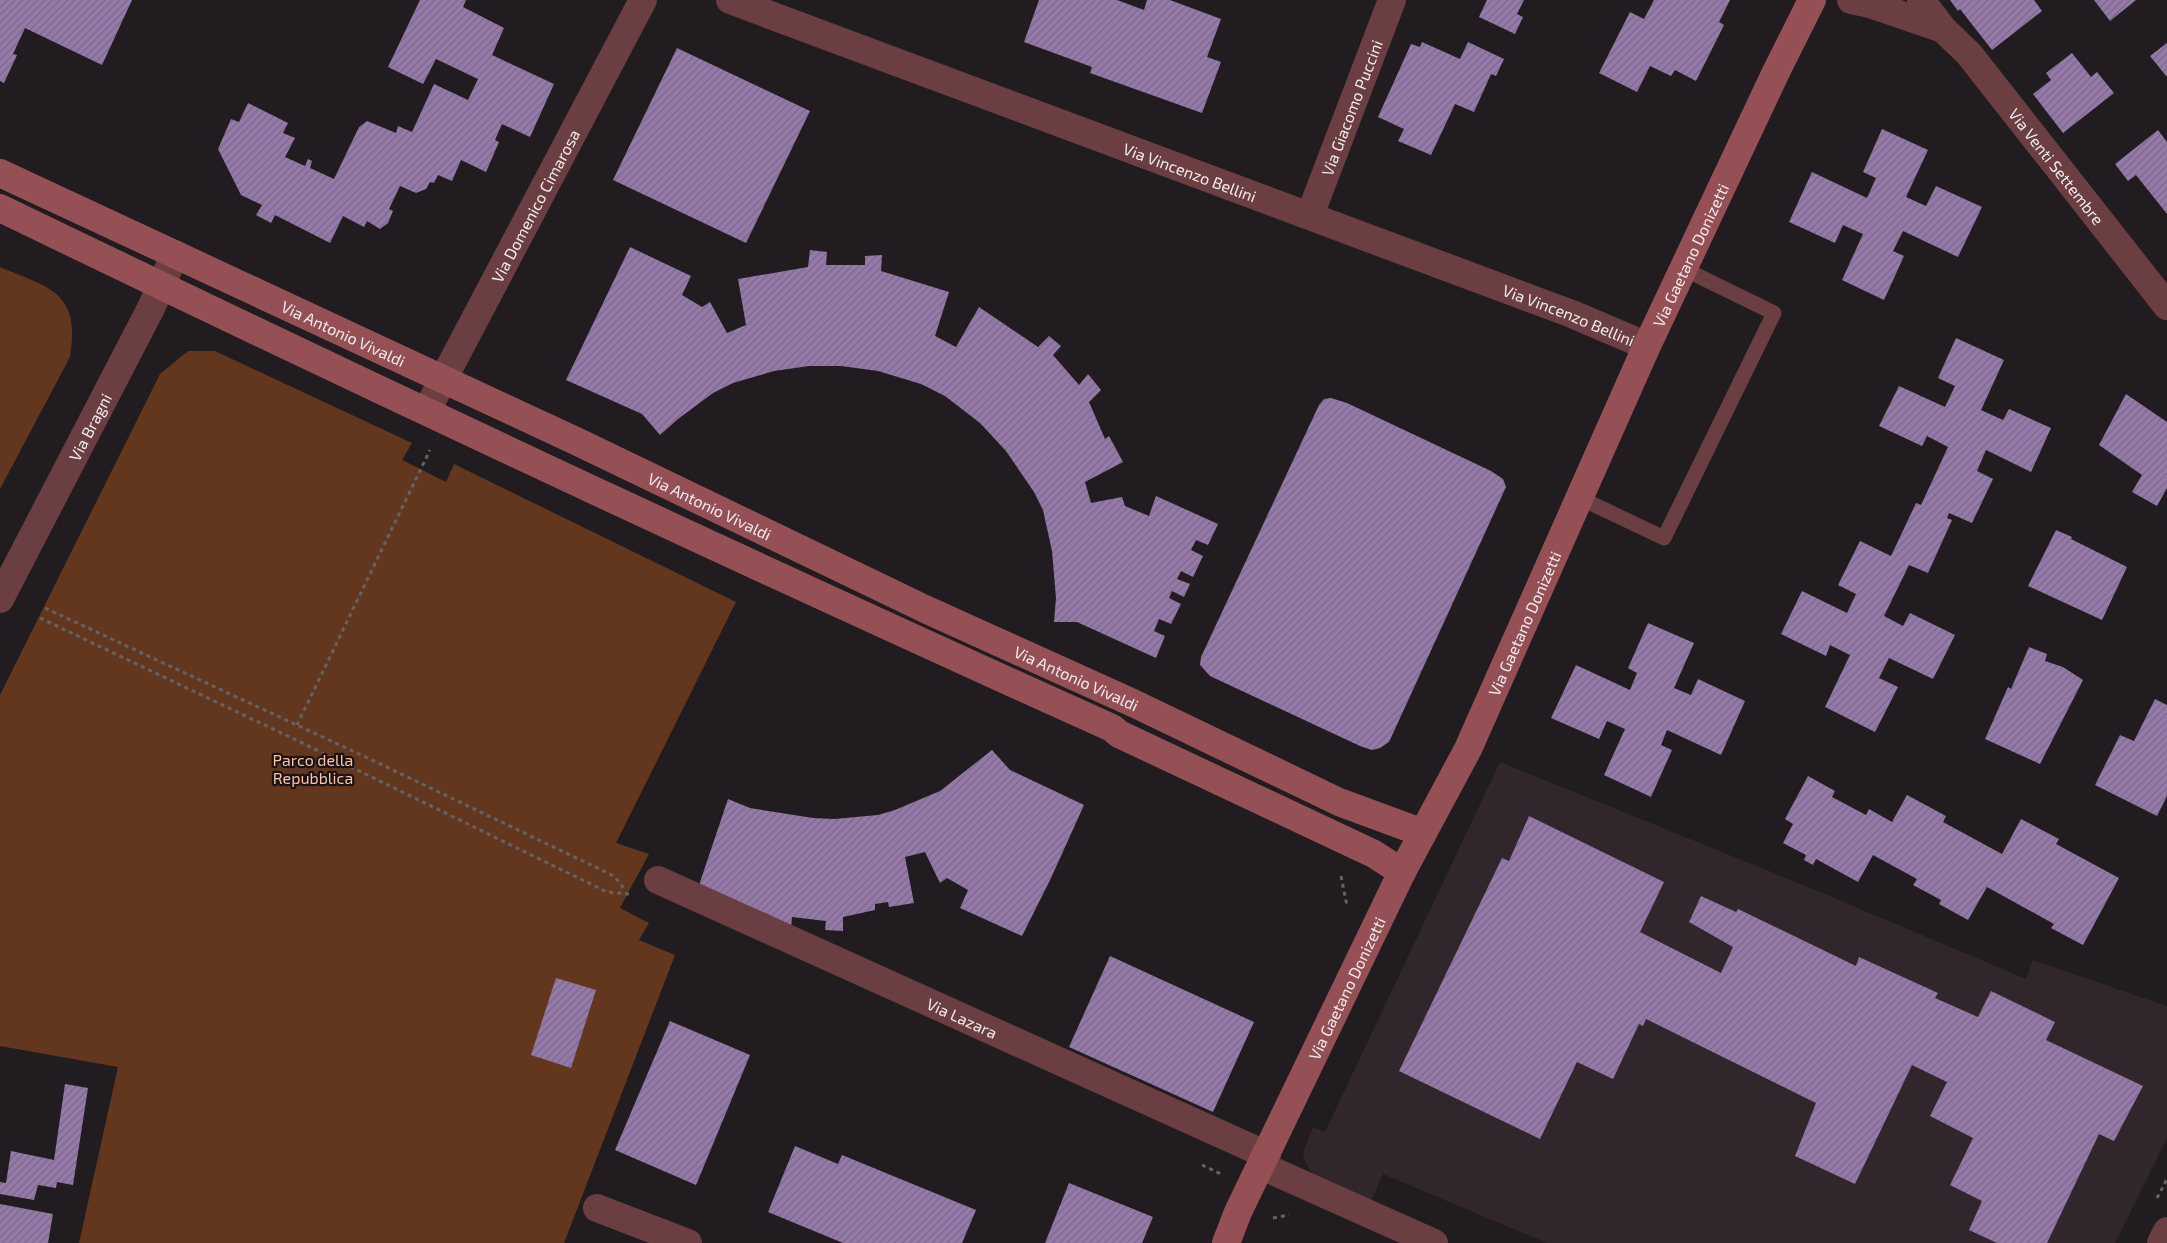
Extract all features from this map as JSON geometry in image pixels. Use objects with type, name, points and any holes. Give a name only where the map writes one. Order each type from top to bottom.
[{"type":"street","name":"Via Domenico Cimarosa","points":[[427,410],[643,0]]},
{"type":"street","name":"Via Vincenzo Bellini","points":[[730,0],[1572,314],[1640,343],[1646,350]]},
{"type":"street","name":"Via Giacomo Puccini","points":[[1310,215],[1392,0]]},
{"type":"street","name":"Via Gaetano Donizetti","points":[[1226,1243],[1238,1212],[1402,872],[1468,749],[1646,350],[1776,72],[1812,0]]},
{"type":"street","name":"Via Venti Settembre","points":[[1851,0],[1870,4],[1942,29]]},
{"type":"street","name":"Via Venti Settembre","points":[[1922,0],[1942,29],[1970,54],[2167,306]]},
{"type":"street","name":"Via Antonio Vivaldi","points":[[0,173],[443,380],[925,609],[1133,703],[1339,802],[1423,833]]},
{"type":"street","name":"Via Antonio Vivaldi","points":[[0,208],[160,286],[1003,680],[1112,728],[1119,734],[1374,854],[1402,872]]},
{"type":"street","name":"Via Bragni","points":[[0,599],[175,254]]},
{"type":"street","name":"Via Lazara","points":[[658,880],[1238,1141],[1264,1161],[1434,1243]]},
{"type":"street","points":[[597,1208],[688,1243]]},
{"type":"street","points":[[2161,1243],[2167,1231]]},
{"type":"lane","points":[[1580,498],[1664,538],[1774,313],[1684,269]]},
{"type":"path","points":[[297,725],[431,448]]},
{"type":"path","points":[[40,618],[296,740],[607,892],[628,894],[614,876],[297,725],[45,608]]},
{"type":"path","points":[[1336,872],[1343,877],[1348,908]]},
{"type":"path","points":[[1224,1176],[1238,1141]]},
{"type":"shaded area","points":[[1500,762],[1813,889],[2026,979],[2033,960],[2167,1006],[2167,1138],[2115,1243],[1547,1243],[1383,1174],[1371,1201],[1313,1175],[1305,1162],[1303,1153],[1313,1127],[1325,1132]]},
{"type":"green space","points":[[0,267],[34,281],[58,296],[66,305],[71,318],[72,335],[70,357],[0,489]]},
{"type":"green space","name":"Parco della Repubblica","points":[[188,351],[215,351],[412,443],[402,460],[446,482],[454,464],[736,602],[616,843],[649,854],[620,908],[649,923],[639,940],[675,955],[564,1243],[79,1243],[118,1067],[0,1046],[0,695],[160,374]]},
{"type":"building","points":[[0,0],[132,0],[102,65],[25,28],[13,54],[17,55],[4,83],[0,81]]},
{"type":"building","points":[[420,0],[466,0],[463,7],[504,28],[492,55],[554,84],[530,137],[502,124],[495,140],[499,142],[486,172],[461,160],[452,181],[438,175],[434,183],[430,182],[426,189],[416,193],[400,186],[389,209],[393,211],[388,223],[380,229],[367,221],[364,227],[343,216],[330,243],[275,215],[271,223],[256,215],[262,205],[241,195],[218,149],[231,119],[239,122],[248,103],[288,123],[283,133],[295,138],[285,157],[305,166],[308,159],[312,161],[310,168],[334,179],[359,127],[367,121],[396,133],[398,126],[412,132],[434,84],[468,100],[478,79],[436,59],[423,84],[388,67]]},
{"type":"building","points":[[1039,0],[1117,0],[1144,10],[1147,0],[1170,0],[1221,19],[1207,57],[1221,62],[1202,113],[1090,73],[1092,67],[1024,42]]},
{"type":"building","points":[[1487,0],[1524,0],[1517,14],[1523,17],[1515,34],[1479,17]]},
{"type":"building","points":[[1654,0],[1730,0],[1719,22],[1724,25],[1696,81],[1675,70],[1671,76],[1650,66],[1637,92],[1599,73],[1630,12],[1644,19]]},
{"type":"building","points":[[1950,0],[2034,0],[2042,11],[1992,50],[1960,9],[1958,11]]},
{"type":"building","points":[[2094,0],[2136,0],[2110,21]]},
{"type":"building","points":[[1422,42],[1460,59],[1468,42],[1504,59],[1496,76],[1491,74],[1474,112],[1455,104],[1431,155],[1398,141],[1404,129],[1378,117],[1411,44],[1420,47]]},
{"type":"building","points":[[2167,43],[2167,77],[2150,56]]},
{"type":"building","points":[[677,48],[810,111],[746,243],[613,180]]},
{"type":"building","points":[[2072,53],[2091,77],[2097,72],[2114,93],[2063,133],[2033,94],[2051,80],[2046,73]]},
{"type":"building","points":[[1882,129],[1928,150],[1906,197],[1926,206],[1936,186],[1982,207],[1958,257],[1903,231],[1893,251],[1904,256],[1884,300],[1842,280],[1863,234],[1843,225],[1835,243],[1789,222],[1812,172],[1867,198],[1876,178],[1863,172]]},
{"type":"building","points":[[2158,130],[2167,142],[2167,214],[2136,175],[2128,181],[2115,164]]},
{"type":"building","points":[[630,247],[691,276],[682,295],[702,307],[710,302],[727,333],[746,325],[738,279],[808,267],[810,250],[827,252],[826,265],[865,265],[865,256],[882,255],[881,271],[949,292],[935,336],[956,347],[979,307],[1038,347],[1049,336],[1061,346],[1053,355],[1079,385],[1088,374],[1101,390],[1089,402],[1105,439],[1109,436],[1123,462],[1085,482],[1091,503],[1122,497],[1125,506],[1149,516],[1156,496],[1218,524],[1208,545],[1196,540],[1191,550],[1203,556],[1193,577],[1181,571],[1177,579],[1190,584],[1184,597],[1172,591],[1169,598],[1181,604],[1171,624],[1159,619],[1154,631],[1165,636],[1156,658],[1077,622],[1054,622],[1056,598],[1052,551],[1043,510],[1034,492],[1006,451],[980,423],[945,396],[921,384],[878,371],[841,366],[809,366],[774,371],[733,383],[713,393],[660,435],[642,414],[566,380]]},
{"type":"building","points":[[1956,338],[2004,360],[1981,410],[2003,420],[2009,409],[2051,428],[2031,472],[1986,450],[1977,471],[1993,479],[1972,523],[1949,513],[1947,518],[1952,520],[1928,573],[1909,565],[1884,616],[1903,626],[1910,613],[1955,635],[1933,679],[1889,658],[1879,678],[1898,687],[1875,732],[1825,707],[1850,655],[1830,645],[1826,656],[1781,634],[1802,591],[1847,613],[1856,594],[1838,585],[1860,541],[1891,556],[1916,503],[1921,505],[1948,447],[1927,436],[1922,446],[1879,426],[1899,386],[1945,407],[1955,386],[1938,378]]},
{"type":"building","points":[[2126,394],[2167,422],[2167,488],[2157,506],[2132,492],[2142,475],[2099,445]]},
{"type":"building","points":[[1331,398],[1347,403],[1491,471],[1503,479],[1506,487],[1389,742],[1380,748],[1372,750],[1210,676],[1200,665],[1201,657],[1319,405],[1324,399]]},
{"type":"building","points":[[2056,530],[2127,567],[2102,620],[2028,586]]},
{"type":"building","points":[[1648,623],[1694,643],[1674,688],[1691,695],[1698,679],[1745,701],[1721,755],[1667,730],[1661,745],[1672,750],[1651,797],[1604,775],[1625,729],[1607,721],[1599,739],[1551,718],[1576,665],[1630,690],[1637,673],[1628,668]]},
{"type":"building","points":[[2029,647],[2047,654],[2045,661],[2063,667],[2083,680],[2040,764],[1985,739],[2008,687],[2011,689]]},
{"type":"building","points":[[2155,699],[2167,705],[2167,796],[2157,816],[2095,785],[2120,735],[2134,741]]},
{"type":"building","points":[[992,750],[1010,770],[1084,805],[1022,936],[960,908],[968,890],[947,878],[940,883],[925,852],[905,857],[914,903],[889,907],[888,902],[875,904],[875,910],[843,917],[843,931],[825,930],[826,921],[792,917],[791,929],[769,928],[770,915],[697,891],[728,799],[750,808],[813,818],[834,819],[878,815],[940,791]]},
{"type":"building","points":[[1808,776],[1835,791],[1832,797],[1866,815],[1869,809],[1892,822],[1907,795],[1946,816],[1943,822],[2002,854],[2021,819],[2059,839],[2056,844],[2119,878],[2083,945],[2051,928],[2054,924],[1987,887],[1968,920],[1939,904],[1941,900],[1913,885],[1917,879],[1873,855],[1858,882],[1816,859],[1813,865],[1804,860],[1806,855],[1783,843],[1793,824],[1785,819]]},
{"type":"building","points":[[1529,816],[1664,882],[1640,932],[1721,973],[1733,947],[1689,922],[1701,896],[1736,912],[1738,909],[1856,966],[1859,957],[1938,993],[1935,998],[1978,1017],[1991,991],[2055,1022],[2046,1040],[2143,1086],[2114,1141],[2099,1134],[2047,1243],[1997,1243],[1969,1230],[1982,1201],[1950,1185],[1973,1138],[1930,1116],[1947,1082],[1912,1065],[1855,1184],[1795,1156],[1816,1103],[1646,1019],[1643,1026],[1639,1024],[1613,1079],[1577,1062],[1540,1139],[1399,1071],[1502,858],[1509,861]]},
{"type":"building","points":[[1110,956],[1254,1022],[1213,1112],[1069,1047]]},
{"type":"building","points":[[556,978],[596,990],[571,1068],[531,1055]]},
{"type":"building","points":[[670,1021],[750,1055],[696,1185],[615,1150]]},
{"type":"building","points":[[65,1084],[88,1088],[73,1185],[57,1182],[56,1188],[38,1185],[34,1200],[0,1194],[0,1182],[6,1183],[11,1151],[54,1160]]},
{"type":"building","points":[[795,1146],[838,1164],[842,1155],[976,1210],[962,1243],[843,1243],[768,1212]]},
{"type":"building","points":[[1069,1183],[1153,1217],[1142,1243],[1045,1243]]},
{"type":"building","points":[[0,1204],[53,1214],[48,1243],[0,1243]]}]
